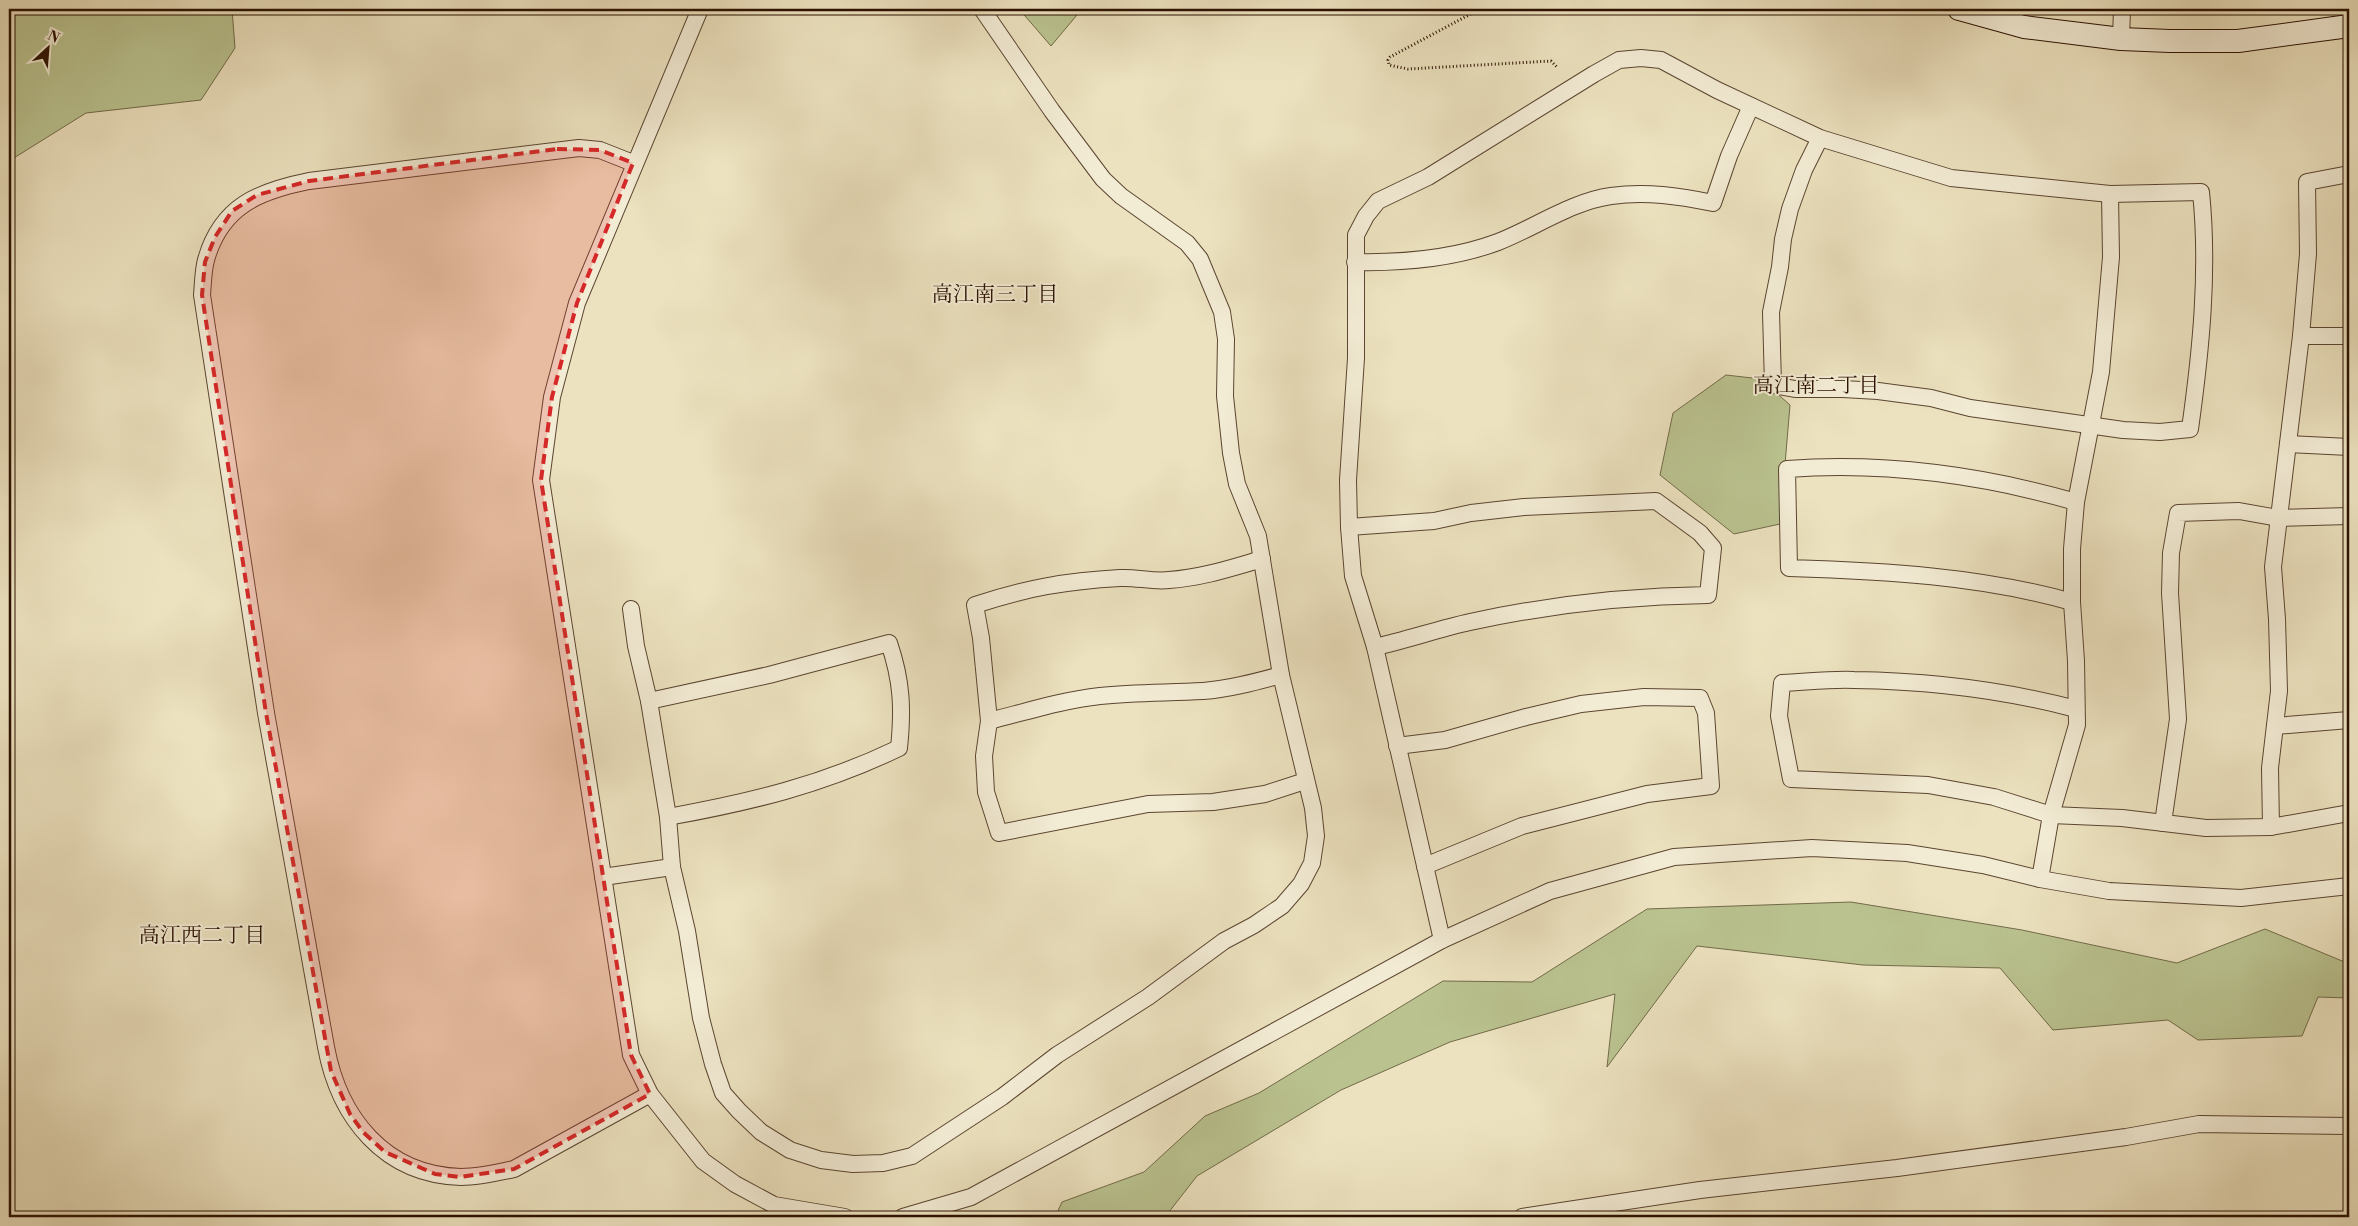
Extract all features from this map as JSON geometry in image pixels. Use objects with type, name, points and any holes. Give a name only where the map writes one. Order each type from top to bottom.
[{"type":"street","points":[[700,9],[576,303],[552,397],[541,480],[631,1055],[650,1094],[703,1161],[735,1184],[774,1205],[845,1217]]},
{"type":"street","points":[[631,609],[636,646],[649,702],[668,817],[672,867],[687,931],[701,1018],[713,1064],[724,1093],[761,1132],[790,1150],[821,1160],[853,1164],[883,1164],[912,1156],[1002,1097],[1057,1055],[1148,996],[1224,941],[1254,925],[1282,906],[1301,884],[1312,863],[1316,836],[1312,808],[1281,675],[1258,536],[1237,484],[1231,453],[1225,396],[1226,339],[1222,312],[1200,259],[1186,243],[1122,196],[1103,179],[1052,111],[982,9]]},
{"type":"street","points":[[1958,9],[2024,27],[2121,39],[2238,41],[2349,26]]},
{"type":"street","points":[[2121,39],[2122,9]]},
{"type":"street","points":[[1442,940],[1374,647],[1353,576],[1348,480],[1356,358],[1356,235],[1366,216],[1378,201],[1428,177],[1619,60],[1641,58],[1662,60],[1751,106],[1820,138],[1951,178],[2110,194],[2201,192],[2205,232],[2203,323],[2190,429],[2160,432],[2123,430],[1970,408],[1931,398],[1878,391],[1843,388],[1795,389],[1774,385],[1771,312],[1780,267],[1783,239],[1790,209],[1804,170],[1820,138]]},
{"type":"street","points":[[1356,262],[1404,262],[1469,251],[1498,242],[1544,220],[1608,196],[1637,193],[1674,195],[1713,203],[1729,156],[1751,106]]},
{"type":"street","points":[[634,163],[600,150],[579,148],[309,181],[284,186],[257,196],[232,211],[215,236],[205,262],[202,295],[266,713],[324,1038],[337,1090],[350,1114],[363,1132],[385,1152],[407,1164],[435,1174],[460,1177],[514,1169],[650,1094]]},
{"type":"street","points":[[2271,827],[2270,768],[2275,726],[2278,667],[2273,567],[2301,336],[2308,254],[2307,182],[2349,174]]},
{"type":"street","points":[[2040,878],[2051,815],[2077,725],[2076,661],[2072,602],[2076,502],[2101,372],[2111,257],[2110,194]]},
{"type":"street","points":[[2301,336],[2349,336]]},
{"type":"street","points":[[2288,444],[2349,447]]},
{"type":"street","points":[[2072,602],[2044,594],[1949,578],[1789,568],[1787,469],[1834,466],[1924,471],[2029,489],[2076,502]]},
{"type":"street","points":[[1349,527],[1434,521],[1471,513],[1524,507],[1656,501],[1700,533],[1713,548],[1708,596],[1650,597],[1535,610],[1469,622],[1374,647]]},
{"type":"street","points":[[2163,823],[2178,719],[2170,593],[2171,553],[2178,513],[2239,511],[2278,518],[2349,516]]},
{"type":"street","points":[[1262,559],[1209,575],[1168,580],[1122,578],[1064,582],[1021,590],[975,605],[982,646],[989,722],[984,756],[986,792],[999,833],[1148,804],[1214,802],[1264,794],[1305,781]]},
{"type":"street","points":[[649,702],[769,675],[889,643],[900,682],[902,713],[898,748],[861,766],[806,787],[734,805],[668,817]]},
{"type":"street","points":[[989,722],[1044,706],[1098,696],[1150,692],[1203,691],[1250,684],[1281,675]]},
{"type":"street","points":[[2076,709],[1975,688],[1852,680],[1782,684],[1779,716],[1791,779],[1928,785],[1994,797],[2051,815],[2122,818],[2206,828],[2271,827],[2349,813]]},
{"type":"street","points":[[1397,746],[1444,740],[1581,704],[1644,698],[1700,698],[1706,713],[1711,786],[1646,794],[1549,818],[1522,826],[1425,866]]},
{"type":"street","points":[[2275,726],[2349,720]]},
{"type":"street","points":[[903,1217],[971,1197],[1442,940],[1550,891],[1674,857],[1812,848],[1907,853],[1983,865],[2109,891],[2241,898],[2349,886]]},
{"type":"street","points":[[603,877],[672,867]]},
{"type":"street","points":[[1522,1217],[1700,1190],[1897,1168],[2126,1137],[2199,1124],[2349,1126]]},
{"type":"path","points":[[1480,9],[1390,57],[1388,60],[1389,65],[1408,69],[1551,61],[1558,68]]},
{"type":"highlighted area","points":[[557,149],[600,150],[633,163],[577,303],[552,397],[541,480],[631,1055],[650,1094],[514,1169],[460,1177],[435,1174],[385,1152],[363,1132],[350,1114],[331,1071],[266,713],[202,295],[205,262],[215,237],[232,211],[257,195],[309,181]]},
{"type":"green space","points":[[9,9],[232,9],[235,48],[201,100],[86,113],[9,161]]},
{"type":"green space","points":[[1019,9],[1082,9],[1051,46]]},
{"type":"green space","points":[[1726,375],[1761,379],[1790,405],[1780,524],[1734,534],[1660,475],[1673,413]]},
{"type":"green space","points":[[1851,902],[2022,930],[2177,963],[2265,929],[2347,963],[2349,962],[2349,998],[2318,997],[2302,1036],[2198,1040],[2168,1020],[2053,1030],[2000,968],[1863,965],[1697,946],[1607,1067],[1615,994],[1450,1042],[1341,1090],[1197,1176],[1165,1217],[1055,1217],[1062,1202],[1144,1172],[1205,1116],[1259,1093],[1443,981],[1532,982],[1647,909]]},
{"type":"district","name":"高江南三丁目","points":[[995,294]]},
{"type":"district","name":"高江南二丁目","points":[[1816,385]]},
{"type":"district","name":"高江西二丁目","points":[[202,935]]}]
